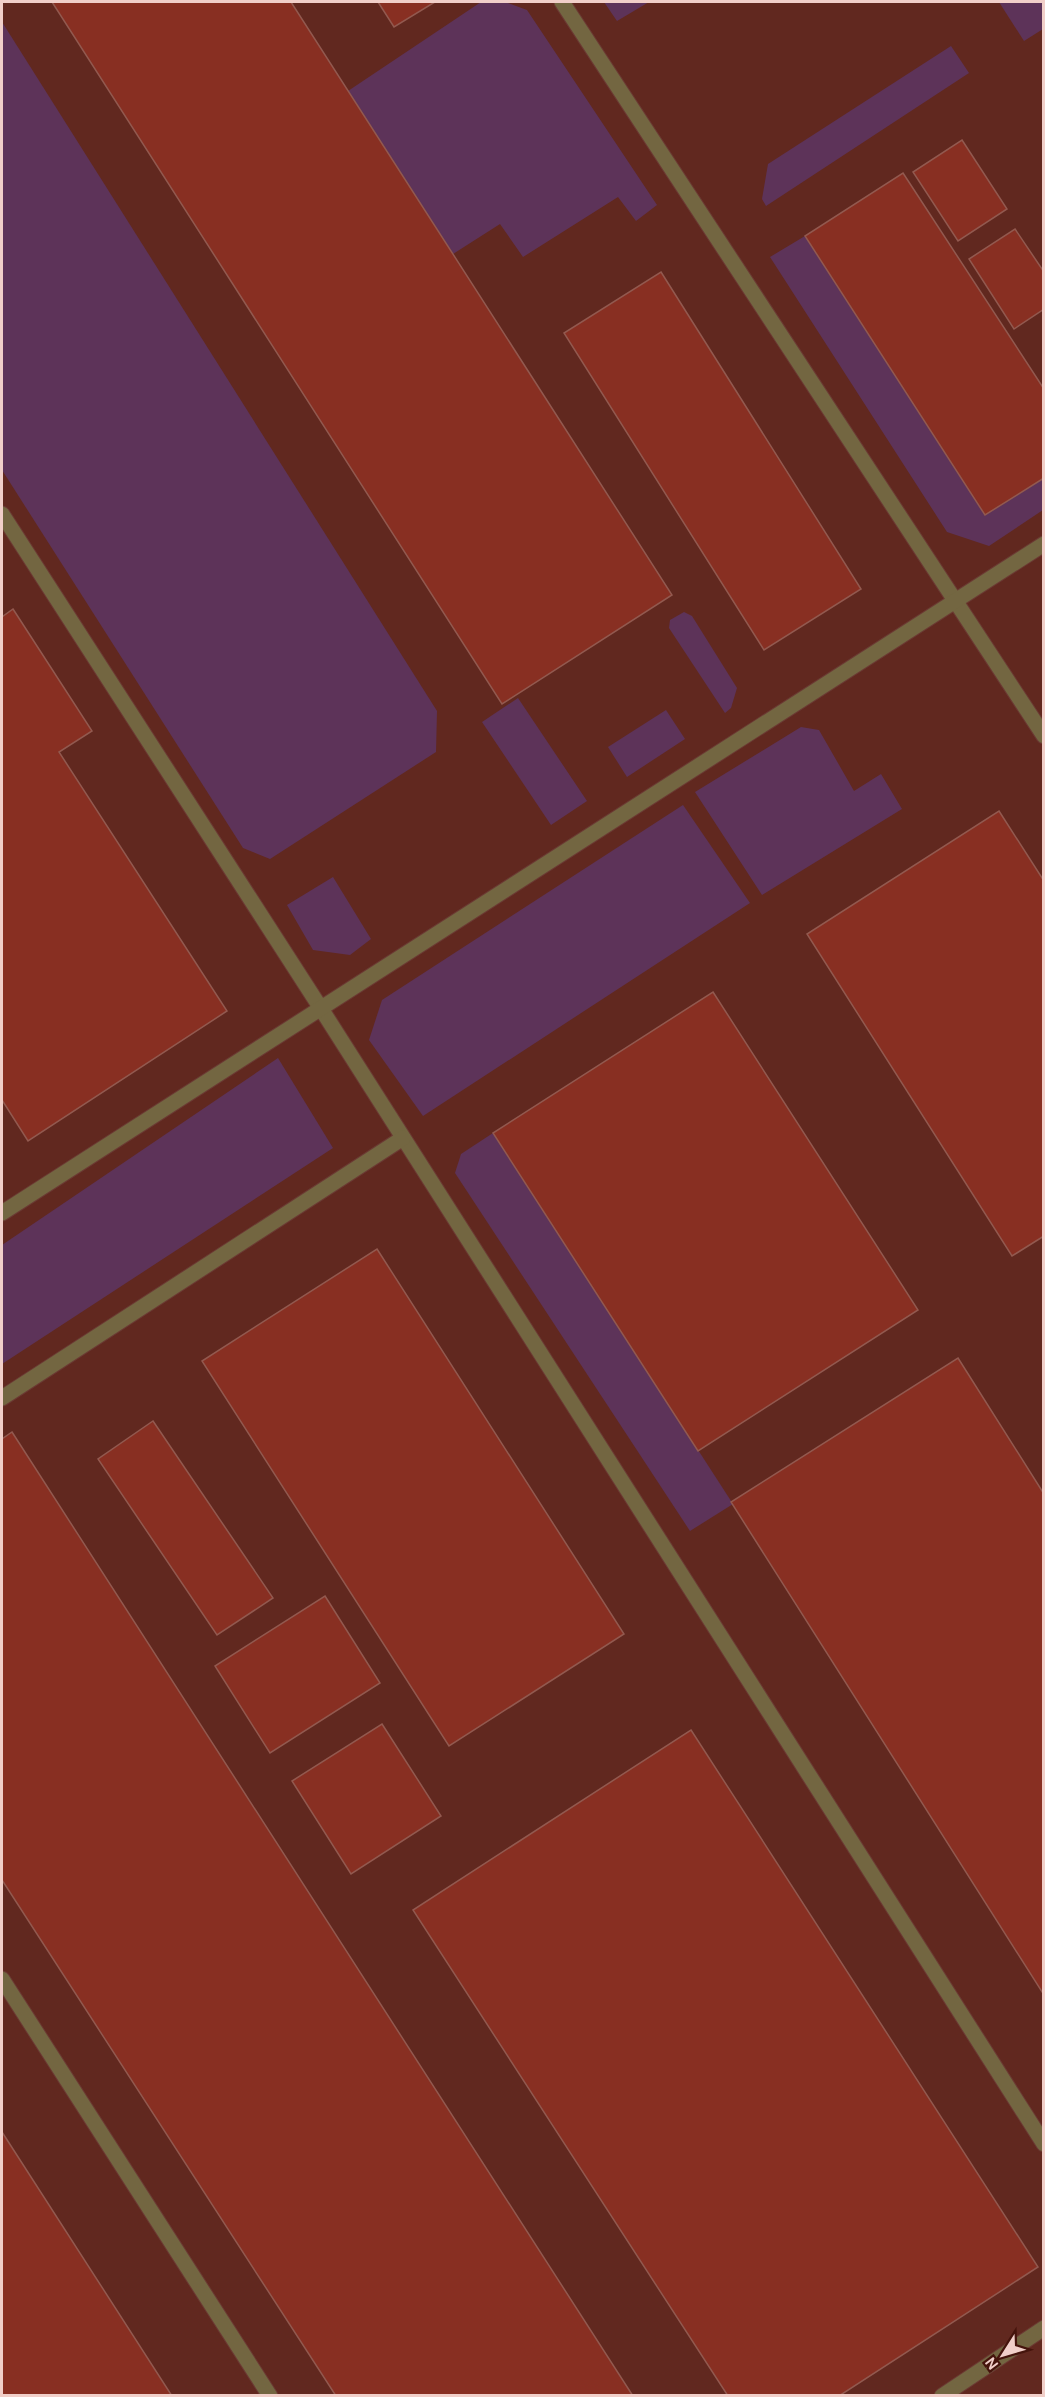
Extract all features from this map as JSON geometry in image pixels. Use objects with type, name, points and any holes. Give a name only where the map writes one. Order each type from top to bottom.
[{"type":"lane","points":[[562,2],[1044,736]]},
{"type":"lane","points":[[2,514],[320,1007],[1044,2144]]},
{"type":"lane","points":[[2,1213],[1044,544]]},
{"type":"lane","points":[[2,1398],[403,1138]]},
{"type":"lane","points":[[2,1979],[270,2396]]},
{"type":"lane","points":[[942,2396],[1044,2328]]},
{"type":"shaded area","points":[[2,2],[1043,2],[1043,2395],[2,2395]]},
{"type":"shaded area","points":[[481,2],[505,2],[527,10],[657,205],[636,221],[618,197],[523,257],[500,224],[453,254],[348,91]]},
{"type":"shaded area","points":[[604,2],[649,2],[617,21]]},
{"type":"shaded area","points":[[999,2],[1043,2],[1043,29],[1024,41]]},
{"type":"shaded area","points":[[2,22],[437,711],[436,752],[270,859],[243,848],[2,470]]},
{"type":"shaded area","points":[[951,46],[969,73],[766,206],[762,199],[768,164]]},
{"type":"shaded area","points":[[805,236],[983,512],[1043,477],[1043,510],[989,546],[947,532],[770,257]]},
{"type":"shaded area","points":[[684,612],[692,616],[737,688],[731,708],[725,713],[669,628],[670,620]]},
{"type":"shaded area","points":[[518,698],[587,801],[551,825],[482,722]]},
{"type":"shaded area","points":[[666,710],[685,739],[627,777],[608,747]]},
{"type":"shaded area","points":[[801,727],[819,730],[854,791],[881,774],[902,809],[762,895],[695,792]]},
{"type":"shaded area","points":[[683,805],[750,903],[423,1116],[369,1040],[382,1000]]},
{"type":"shaded area","points":[[333,877],[371,939],[350,955],[313,950],[287,905]]},
{"type":"shaded area","points":[[278,1058],[333,1148],[2,1364],[2,1245]]},
{"type":"shaded area","points":[[493,1133],[733,1504],[690,1531],[455,1173],[461,1154]]},
{"type":"building","points":[[52,2],[291,2],[672,595],[502,704]]},
{"type":"building","points":[[378,2],[435,2],[394,27]]},
{"type":"building","points":[[962,140],[1007,209],[958,241],[913,172]]},
{"type":"building","points":[[903,173],[1044,389],[1044,478],[985,515],[805,236]]},
{"type":"building","points":[[1015,229],[1044,272],[1044,309],[1014,329],[969,259]]},
{"type":"building","points":[[661,272],[861,589],[764,650],[564,333]]},
{"type":"building","points":[[13,609],[92,731],[59,752],[227,1011],[28,1141],[2,1100],[2,617]]},
{"type":"building","points":[[999,811],[1044,881],[1044,1236],[1012,1256],[807,934]]},
{"type":"building","points":[[713,992],[918,1310],[698,1451],[493,1133]]},
{"type":"building","points":[[377,1249],[624,1634],[449,1746],[202,1361]]},
{"type":"building","points":[[958,1358],[1044,1494],[1044,1995],[731,1502]]},
{"type":"building","points":[[153,1421],[273,1598],[217,1635],[98,1459]]},
{"type":"building","points":[[12,1432],[633,2396],[336,2396],[2,1880],[2,1439]]},
{"type":"building","points":[[325,1596],[380,1683],[270,1753],[215,1666]]},
{"type":"building","points":[[382,1724],[441,1816],[351,1874],[292,1781]]},
{"type":"building","points":[[691,1730],[1038,2267],[839,2396],[728,2396],[413,1910]]},
{"type":"building","points":[[2,2132],[172,2396],[2,2396]]}]
